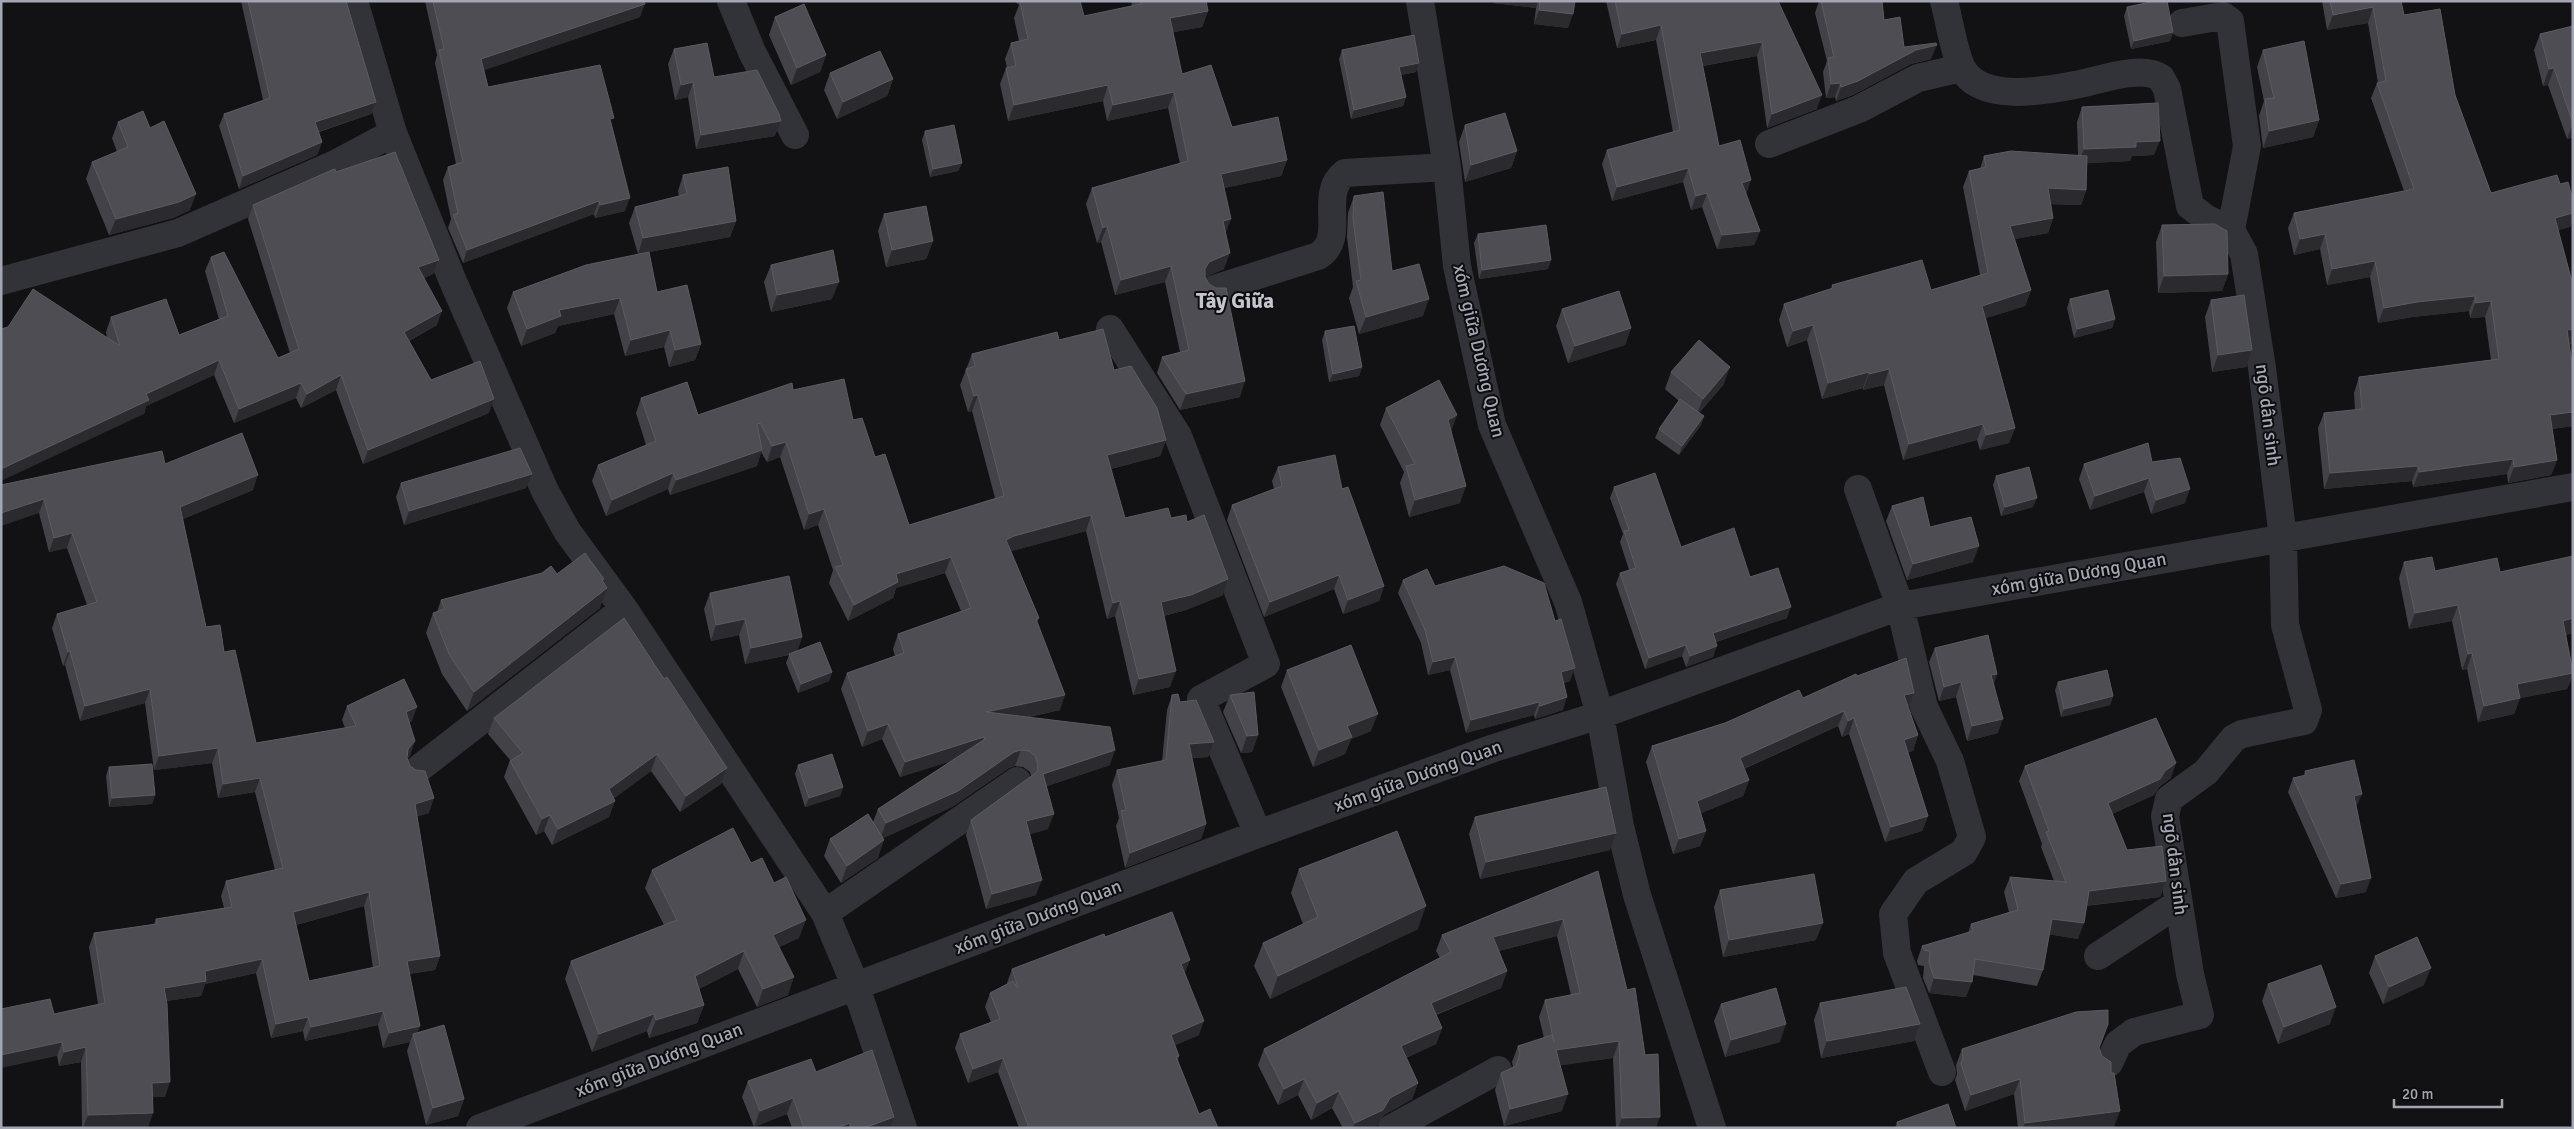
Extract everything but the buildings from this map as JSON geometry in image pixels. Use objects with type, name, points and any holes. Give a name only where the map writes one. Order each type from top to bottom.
[{"type":"street","points":[[354,1],[393,133],[452,280],[536,474],[567,531],[624,609],[825,913],[856,987],[902,1128]]},
{"type":"street","points":[[731,1],[752,52],[795,135]]},
{"type":"street","name":"xóm giữa Dương Quan","points":[[1420,1],[1447,167],[1457,266],[1492,425],[1568,602],[1600,715],[1620,826],[1637,895],[1712,1128]]},
{"type":"street","points":[[1944,1],[1961,68],[1972,82],[2005,93],[2073,86],[2124,74],[2145,72],[2156,74],[2167,88],[2190,206],[2207,219],[2231,230],[2247,146],[2230,22],[2223,16],[2182,22]]},
{"type":"street","points":[[1768,144],[1859,109],[1918,78],[1961,68]]},
{"type":"street","points":[[1,281],[178,232],[335,164],[393,133]]},
{"type":"street","points":[[1214,289],[1318,256],[1325,252],[1332,234],[1334,187],[1338,178],[1345,173],[1447,167]]},
{"type":"street","name":"ngõ dân sinh","points":[[2109,1064],[2118,1044],[2134,1032],[2200,1015],[2190,974],[2165,816],[2168,799],[2206,772],[2234,738],[2242,734],[2304,721],[2308,710],[2285,625],[2283,538],[2262,368],[2244,254],[2231,230]]},
{"type":"street","points":[[1110,329],[1178,436],[1266,664],[1201,699],[1258,834]]},
{"type":"street","name":"xóm giữa Dương Quan","points":[[480,1128],[1258,834],[1494,748],[1600,715],[1900,606],[2573,487]]},
{"type":"street","points":[[1858,489],[1900,606],[1924,707],[1950,761],[1972,837],[1964,852],[1916,881],[1893,914],[1897,953],[1942,1072]]},
{"type":"street","points":[[417,770],[624,609]]},
{"type":"street","points":[[825,913],[1017,781]]},
{"type":"street","points":[[2098,956],[2179,903]]},
{"type":"street","points":[[1392,1128],[1498,1070]]},
{"type":"district","name":"Tây Giữa","points":[[1235,301]]}]
